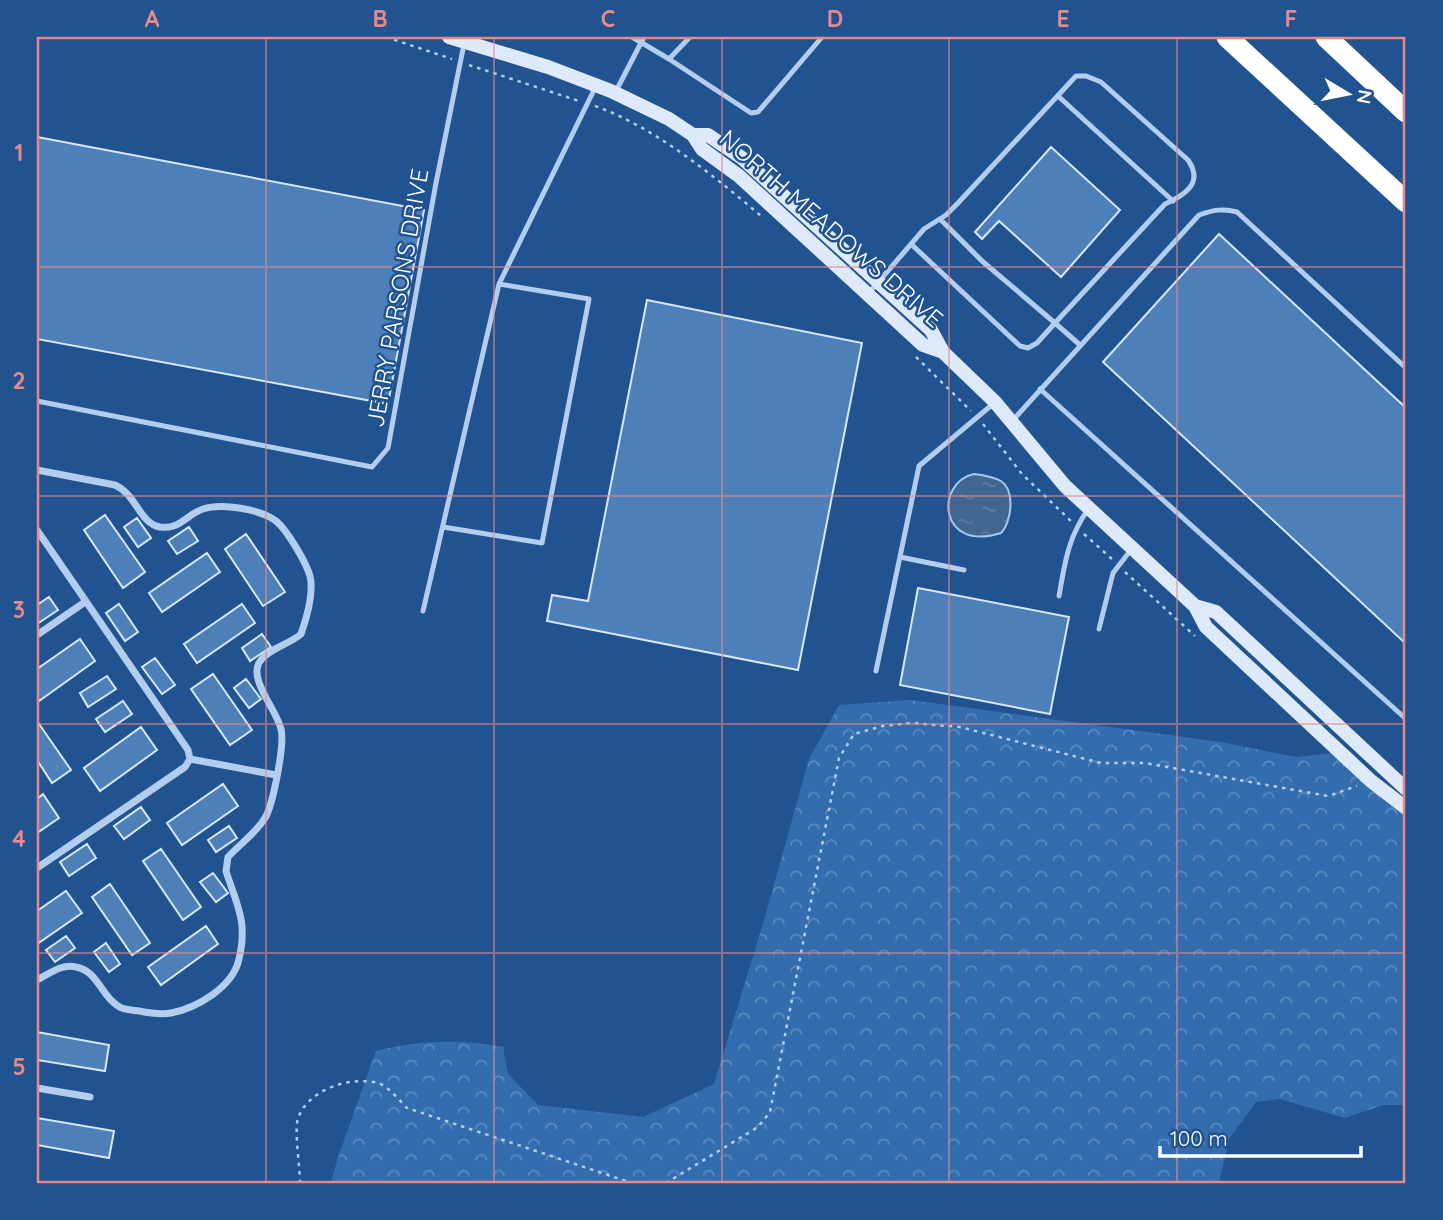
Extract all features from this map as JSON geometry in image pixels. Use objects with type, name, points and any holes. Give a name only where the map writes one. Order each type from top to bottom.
[{"type":"highway","points":[[1227,37],[1406,202]]},
{"type":"highway","points":[[1325,37],[1406,112]]},
{"type":"street","name":"NORTH MEADOWS DRIVE","points":[[449,37],[466,39],[596,85],[668,119],[693,135],[702,149],[739,176],[923,345],[943,352]]},
{"type":"street","name":"NORTH MEADOWS DRIVE","points":[[693,135],[708,135],[742,158],[930,330],[943,352],[995,402],[1045,464],[1195,606],[1206,627],[1371,781],[1406,808]]},
{"type":"street","points":[[37,470],[115,485],[126,490],[144,518],[158,527],[175,527],[204,509],[240,507],[276,521],[294,545],[310,576],[310,591],[301,634],[260,660],[257,671],[258,682],[281,729],[272,802],[266,817],[233,851],[226,864],[226,872],[242,916],[243,933],[237,968],[222,986],[207,998],[182,1010],[155,1014],[119,1007],[99,982],[80,967],[54,970],[37,980]]},
{"type":"street","points":[[37,530],[188,750],[190,759],[184,767],[37,868]]},
{"type":"street","points":[[37,635],[85,602]]},
{"type":"street","name":"NORTH MEADOWS DRIVE","points":[[1195,606],[1216,612],[1406,789]]},
{"type":"street","points":[[190,759],[276,775]]},
{"type":"street","points":[[37,1088],[90,1097]]},
{"type":"lane","points":[[632,37],[643,40],[751,113],[758,112],[822,37]]},
{"type":"lane","points":[[668,59],[690,37]]},
{"type":"lane","name":"JERRY PARSONS DRIVE","points":[[37,401],[372,467],[388,448],[459,62],[466,39]]},
{"type":"lane","points":[[615,93],[643,40]]},
{"type":"lane","points":[[868,294],[878,282],[924,229],[958,203],[1076,76],[1086,76],[1101,82],[1194,168],[1194,181],[1183,196],[1165,204],[1037,343],[1028,348],[1020,346],[911,244]]},
{"type":"lane","points":[[423,611],[499,284],[596,85]]},
{"type":"lane","points":[[1058,96],[1172,201]]},
{"type":"lane","points":[[1012,421],[1199,215],[1225,209],[1237,212],[1257,229],[1406,368]]},
{"type":"lane","points":[[940,219],[982,261],[1080,345]]},
{"type":"lane","points":[[443,527],[542,543],[589,299],[499,284]]},
{"type":"lane","points":[[1040,390],[1406,719]]},
{"type":"lane","points":[[876,671],[919,466],[995,402]]},
{"type":"lane","points":[[1059,596],[1065,558],[1076,526],[1089,508]]},
{"type":"lane","points":[[1099,629],[1110,582],[1118,565],[1133,548]]},
{"type":"lane","points":[[900,557],[964,570]]},
{"type":"path","points":[[386,37],[617,114],[678,152],[734,193],[761,217]]},
{"type":"path","points":[[908,351],[958,396],[1022,474],[1201,642]]},
{"type":"path","points":[[667,1183],[758,1127],[770,1112],[839,758],[854,734],[883,726],[911,723],[960,727],[1101,762],[1145,763],[1328,796],[1371,781]]},
{"type":"path","points":[[300,1183],[297,1119],[308,1102],[326,1089],[354,1081],[380,1084],[407,1108],[632,1183]]},
{"type":"green space","points":[[910,700],[1221,742],[1296,757],[1332,753],[1406,814],[1406,1105],[1383,1105],[1345,1118],[1280,1099],[1256,1102],[1229,1139],[1219,1183],[331,1183],[376,1051],[439,1042],[503,1047],[508,1074],[538,1105],[643,1117],[714,1084],[809,759],[839,705]]},
{"type":"water","points":[[974,474],[1001,481],[1009,492],[1009,515],[1001,533],[980,537],[965,533],[954,525],[949,514],[953,489],[961,480]]},
{"type":"building","points":[[37,137],[424,210],[388,404],[37,339]]},
{"type":"building","points":[[1051,147],[1120,210],[1061,277],[999,221],[982,239],[975,232]]},
{"type":"building","points":[[1219,234],[1406,408],[1406,644],[1103,362]]},
{"type":"building","points":[[647,300],[862,343],[798,670],[547,621],[552,595],[588,601]]},
{"type":"building","points":[[105,515],[145,572],[123,588],[84,530]]},
{"type":"building","points":[[137,518],[151,538],[138,547],[124,527]]},
{"type":"building","points":[[189,527],[198,541],[177,554],[168,541]]},
{"type":"building","points":[[246,534],[285,592],[263,606],[225,549]]},
{"type":"building","points":[[207,553],[220,572],[162,612],[149,593]]},
{"type":"building","points":[[918,588],[1069,617],[1050,714],[900,685]]},
{"type":"building","points":[[49,597],[58,610],[37,624],[37,605]]},
{"type":"building","points":[[119,604],[138,632],[125,641],[106,613]]},
{"type":"building","points":[[242,604],[255,623],[197,663],[184,644]]},
{"type":"building","points":[[262,634],[271,647],[250,661],[242,648]]},
{"type":"building","points":[[80,639],[95,661],[39,701],[37,669]]},
{"type":"building","points":[[155,658],[175,685],[162,694],[142,667]]},
{"type":"building","points":[[213,674],[252,730],[230,745],[191,689]]},
{"type":"building","points":[[107,676],[116,689],[88,707],[80,693]]},
{"type":"building","points":[[246,679],[261,699],[249,708],[234,688]]},
{"type":"building","points":[[123,701],[132,714],[105,732],[96,719]]},
{"type":"building","points":[[37,721],[71,770],[52,783],[37,760]]},
{"type":"building","points":[[141,727],[157,750],[100,791],[84,768]]},
{"type":"building","points":[[223,784],[238,806],[182,845],[167,823]]},
{"type":"building","points":[[43,794],[59,818],[37,833],[37,799]]},
{"type":"building","points":[[141,807],[150,820],[124,839],[114,826]]},
{"type":"building","points":[[229,826],[237,838],[216,852],[208,840]]},
{"type":"building","points":[[87,844],[96,858],[69,876],[60,862]]},
{"type":"building","points":[[161,849],[201,907],[183,920],[143,861]]},
{"type":"building","points":[[213,873],[228,893],[216,902],[200,882]]},
{"type":"building","points":[[110,884],[150,943],[132,955],[92,897]]},
{"type":"building","points":[[66,891],[82,913],[37,944],[37,911]]},
{"type":"building","points":[[206,926],[218,944],[161,985],[148,967]]},
{"type":"building","points":[[66,936],[75,948],[55,962],[46,950]]},
{"type":"building","points":[[106,943],[120,964],[109,972],[94,952]]},
{"type":"building","points":[[37,1032],[109,1045],[105,1071],[37,1060]]},
{"type":"building","points":[[37,1118],[114,1131],[109,1158],[37,1145]]}]
